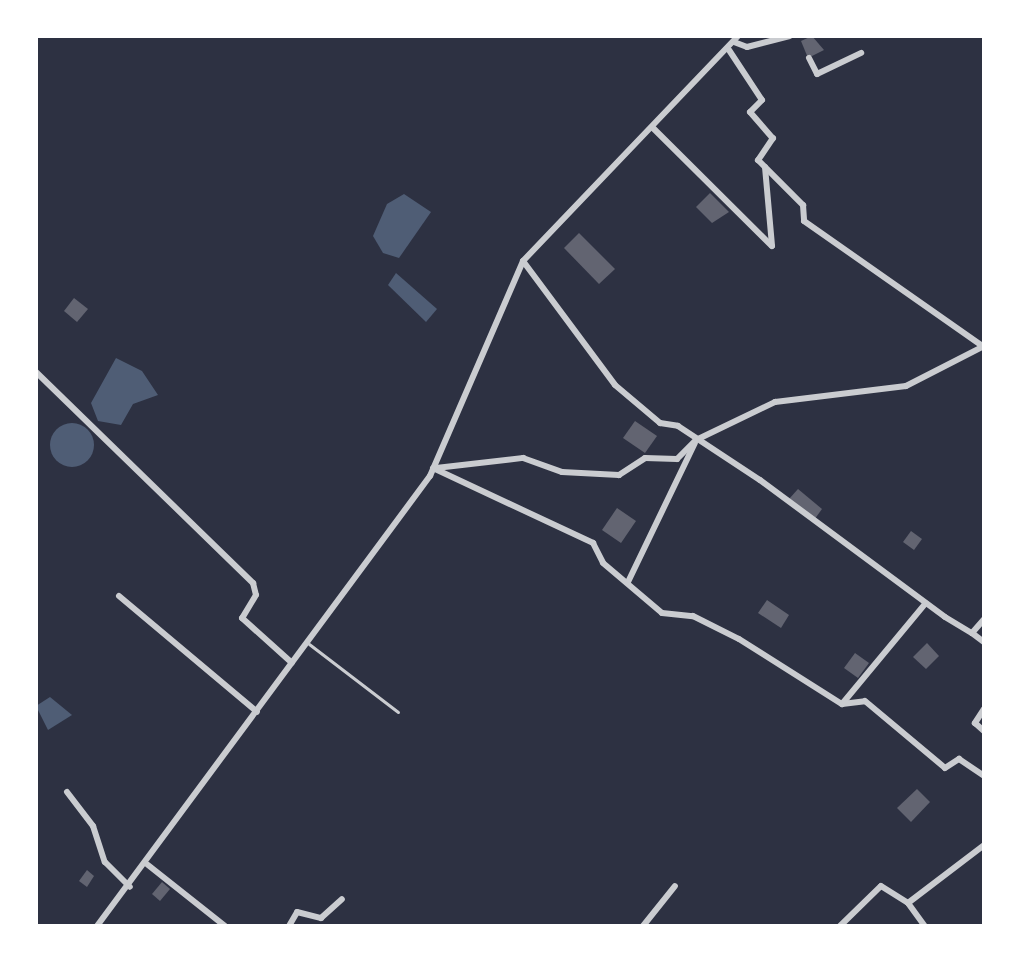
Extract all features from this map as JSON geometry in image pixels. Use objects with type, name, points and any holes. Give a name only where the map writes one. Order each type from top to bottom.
[{"type":"street","points":[[97,926],[148,865],[433,468],[523,261],[729,50],[736,39],[747,47],[790,36]]},
{"type":"street","points":[[433,468],[523,458],[562,472],[619,475],[645,458],[677,459],[696,440],[775,402],[906,386],[984,347],[804,221],[803,205],[758,160],[773,138],[750,112],[762,100],[729,50]]},
{"type":"street","points":[[809,58],[817,74],[861,53]]},
{"type":"street","points":[[652,127],[772,246],[765,167]]},
{"type":"street","points":[[523,261],[615,385],[660,423],[696,440],[984,642]]},
{"type":"street","points":[[36,372],[253,583],[256,595],[242,618],[292,663]]},
{"type":"street","points":[[628,582],[696,440]]},
{"type":"street","points":[[433,468],[593,543],[603,563],[662,613],[716,628],[842,704],[865,701],[945,768],[959,759],[984,776]]},
{"type":"street","points":[[119,596],[257,712]]},
{"type":"street","points":[[842,704],[926,603]]},
{"type":"street","points":[[972,633],[984,619]]},
{"type":"street","points":[[984,709],[975,723],[984,731]]},
{"type":"street","points":[[67,792],[93,826],[105,862],[130,887]]},
{"type":"street","points":[[908,903],[984,845]]},
{"type":"street","points":[[148,865],[225,926]]},
{"type":"street","points":[[643,926],[675,886]]},
{"type":"street","points":[[840,926],[881,886],[908,903],[925,926]]},
{"type":"street","points":[[289,926],[297,912],[321,918],[342,899]]},
{"type":"lane","points":[[307,642],[398,712]]},
{"type":"water","points":[[404,194],[431,212],[399,258],[383,253],[373,236],[387,204]]},
{"type":"water","points":[[396,273],[437,309],[426,322],[388,285]]},
{"type":"water","points":[[116,358],[142,371],[158,395],[133,404],[121,425],[98,421],[91,403]]},
{"type":"water","points":[[72,423],[88,429],[94,445],[88,461],[72,467],[56,461],[50,445],[56,429]]},
{"type":"water","points":[[50,697],[72,715],[48,730],[36,706]]},
{"type":"building","points":[[812,36],[824,50],[808,58],[801,41]]},
{"type":"building","points":[[710,193],[729,212],[712,223],[696,207]]},
{"type":"building","points":[[579,233],[615,269],[599,284],[564,248]]},
{"type":"building","points":[[74,298],[88,309],[77,322],[64,311]]},
{"type":"building","points":[[635,421],[657,436],[645,453],[623,438]]},
{"type":"building","points":[[798,489],[822,509],[814,520],[789,499]]},
{"type":"building","points":[[617,508],[636,521],[621,543],[602,530]]},
{"type":"building","points":[[911,531],[922,539],[914,550],[903,542]]},
{"type":"building","points":[[767,600],[789,615],[781,628],[758,613]]},
{"type":"building","points":[[927,643],[939,656],[926,669],[913,657]]},
{"type":"building","points":[[855,653],[869,663],[858,678],[844,668]]},
{"type":"building","points":[[917,789],[930,802],[911,822],[897,808]]},
{"type":"building","points":[[87,870],[94,876],[87,887],[79,881]]},
{"type":"building","points":[[162,882],[170,889],[160,901],[152,894]]}]
